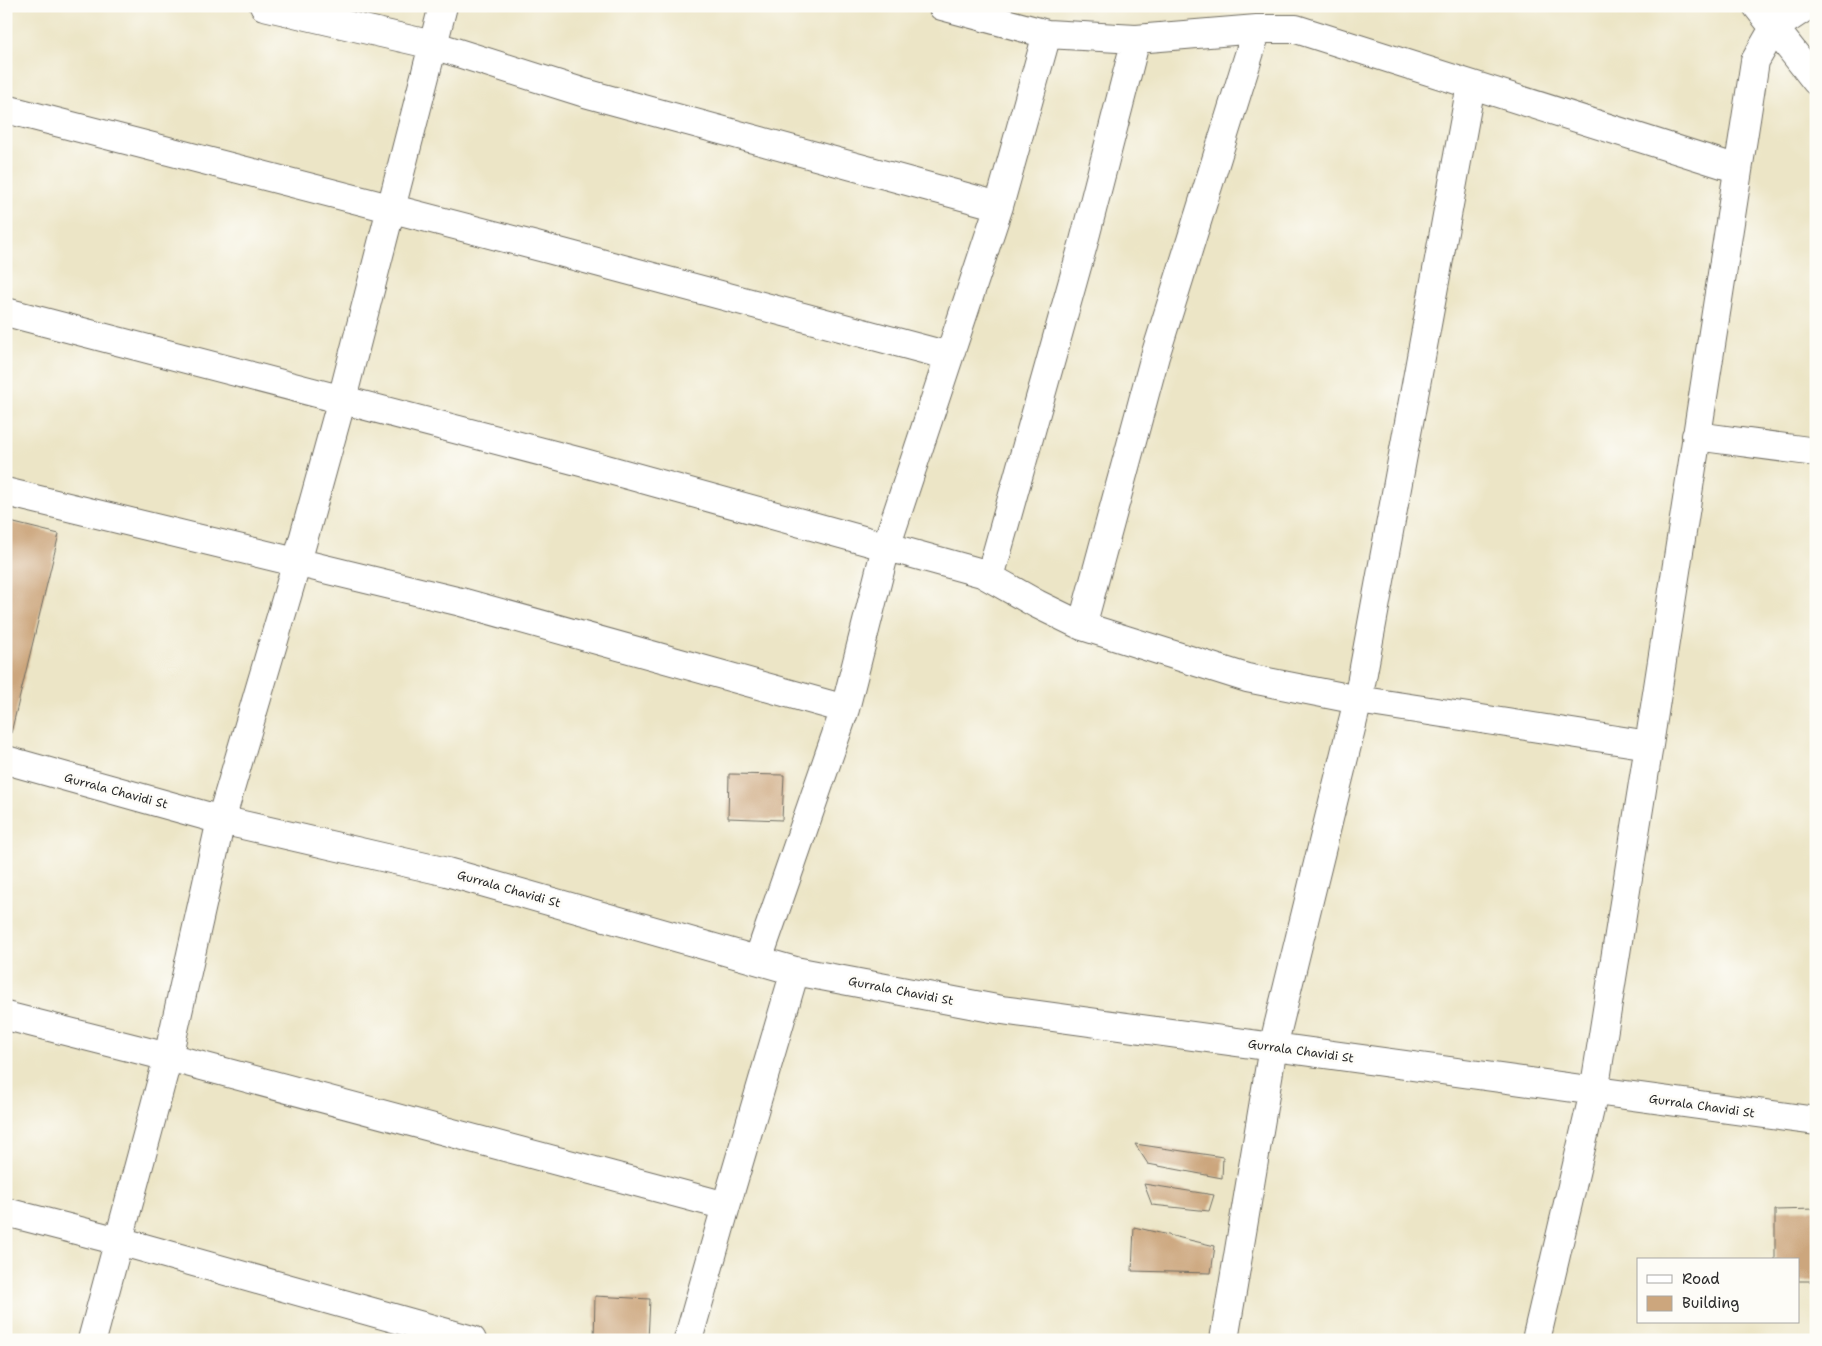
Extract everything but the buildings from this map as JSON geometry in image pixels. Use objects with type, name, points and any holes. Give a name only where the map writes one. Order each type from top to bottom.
[{"type":"street","points":[[264,6],[433,45],[585,93],[999,206]]},
{"type":"street","points":[[92,1340],[168,1057],[221,820],[297,562],[342,399],[443,6]]},
{"type":"street","points":[[942,6],[1047,34],[1136,38],[1257,29],[1296,29],[1738,169]]},
{"type":"street","points":[[1757,6],[1816,81]]},
{"type":"street","points":[[1536,1340],[1594,1092],[1755,60],[1774,28],[1807,6]]},
{"type":"street","points":[[1082,626],[1155,356],[1257,29]]},
{"type":"street","points":[[758,960],[845,709],[886,547],[999,206],[1047,34]]},
{"type":"street","points":[[990,577],[1083,245],[1136,38]]},
{"type":"street","points":[[1224,1340],[1273,1047],[1358,700],[1471,85]]},
{"type":"street","points":[[6,108],[949,356]]},
{"type":"street","points":[[6,312],[581,462],[982,573],[1037,604],[1082,626],[1247,678],[1358,700],[1649,745]]},
{"type":"street","points":[[1696,436],[1816,452]]},
{"type":"street","points":[[6,492],[461,602],[845,709]]},
{"type":"street","name":"Gurrala Chavidi St","points":[[6,760],[221,820],[447,872],[795,971],[1002,1010],[1816,1121]]},
{"type":"street","points":[[688,1340],[795,971]]},
{"type":"street","points":[[6,1016],[168,1057],[726,1206]]},
{"type":"street","points":[[8,1220],[119,1240],[472,1340]]}]
